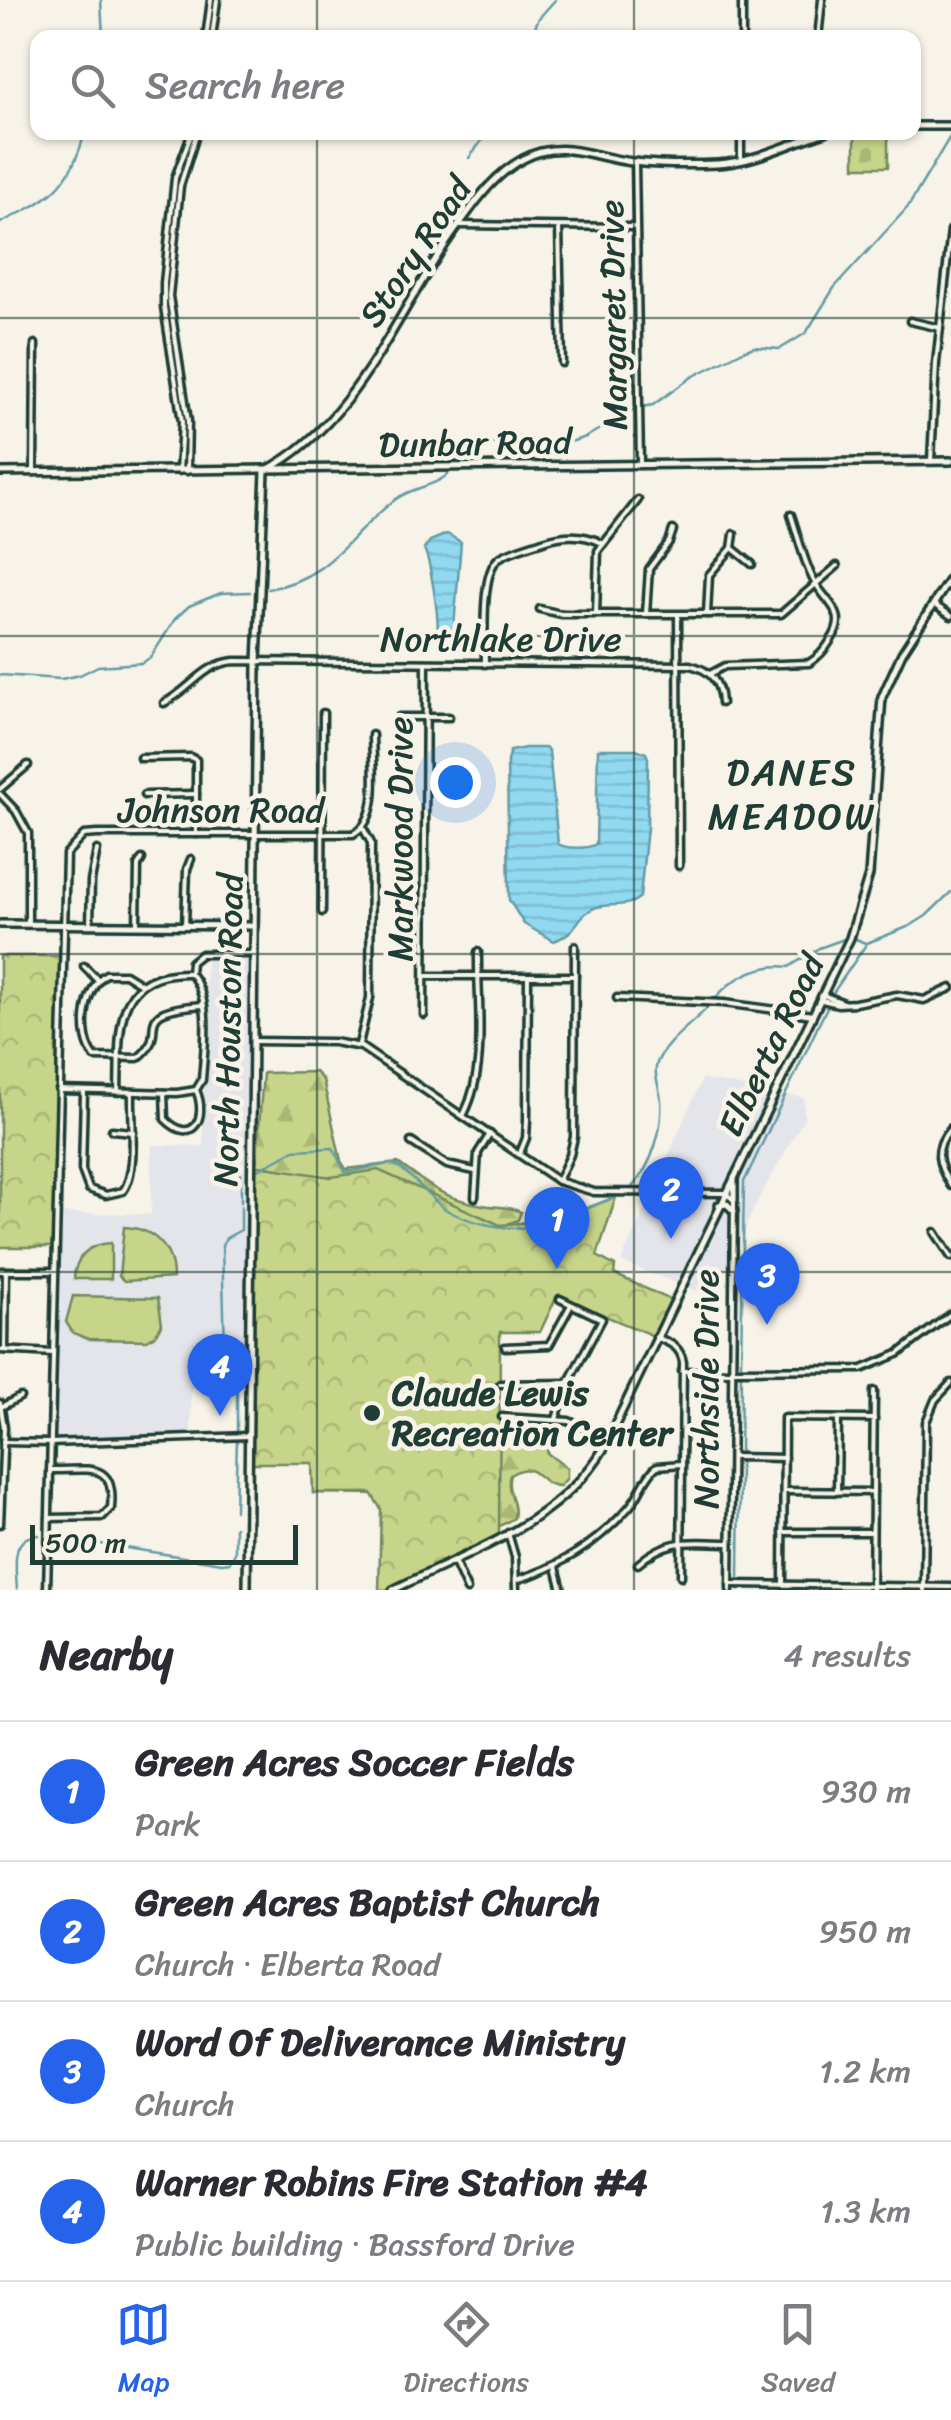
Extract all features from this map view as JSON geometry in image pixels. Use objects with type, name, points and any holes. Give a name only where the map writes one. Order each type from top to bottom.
[{"type":"street","points":[[210,30],[214,0]]},
{"type":"street","points":[[742,0],[742,30]]},
{"type":"street","points":[[819,30],[822,0]]},
{"type":"street","points":[[921,126],[951,126]]},
{"type":"street","points":[[183,471],[188,421],[169,306],[170,254],[176,178],[192,140]]},
{"type":"street","points":[[741,140],[741,161]]},
{"type":"street","name":"Story Road","points":[[264,471],[280,463],[344,404],[458,226],[486,188],[512,167],[538,152],[578,149],[635,162],[741,161],[799,140]]},
{"type":"street","name":"Margaret Drive","points":[[635,162],[640,466]]},
{"type":"street","points":[[458,226],[636,228]]},
{"type":"street","points":[[559,227],[562,363]]},
{"type":"street","points":[[931,462],[951,230]]},
{"type":"street","points":[[910,321],[940,328]]},
{"type":"street","points":[[34,472],[35,344]]},
{"type":"street","name":"Dunbar Road","points":[[0,472],[951,461]]},
{"type":"street","name":"North Houston Road","points":[[246,1590],[257,663],[264,471]]},
{"type":"street","points":[[596,614],[596,557],[602,543],[638,500]]},
{"type":"street","points":[[721,704],[720,692],[710,674],[725,666],[802,665],[820,656],[840,621],[835,606],[816,584],[791,515]]},
{"type":"street","points":[[646,614],[649,569],[674,530]]},
{"type":"street","points":[[706,614],[708,575],[732,548],[734,534]]},
{"type":"street","points":[[485,664],[487,588],[498,558],[562,536],[586,536],[602,543]]},
{"type":"street","points":[[732,548],[752,564]]},
{"type":"street","points":[[540,609],[561,614],[781,614],[837,566]]},
{"type":"street","name":"Elberta Road","points":[[394,1590],[508,1533],[564,1498],[592,1468],[856,923],[869,876],[882,697],[902,653],[951,577]]},
{"type":"street","points":[[933,604],[951,616]]},
{"type":"street","points":[[678,615],[679,866]]},
{"type":"street","name":"Northlake Drive","points":[[164,703],[183,694],[218,662],[678,664],[695,666],[710,674]]},
{"type":"street","name":"Markwood Drive","points":[[424,1016],[426,663]]},
{"type":"street","points":[[322,912],[323,713]]},
{"type":"street","points":[[399,717],[450,718]]},
{"type":"street","name":"Johnson Road","points":[[47,1590],[66,854],[84,835],[347,835],[363,828],[371,810],[372,736]]},
{"type":"street","points":[[140,758],[196,760],[196,834]]},
{"type":"street","points":[[28,765],[0,791],[28,832],[28,924]]},
{"type":"street","points":[[144,795],[196,794]]},
{"type":"street","points":[[359,1046],[370,998],[371,844],[363,828]]},
{"type":"street","points":[[90,924],[91,881],[97,850]]},
{"type":"street","points":[[185,925],[186,868],[191,859]]},
{"type":"street","points":[[137,925],[138,866],[142,860]]},
{"type":"street","points":[[0,924],[254,926]]},
{"type":"street","points":[[558,1181],[574,1137],[575,946]]},
{"type":"street","points":[[464,1115],[478,1072],[478,952]]},
{"type":"street","points":[[164,1093],[166,1119],[175,1128],[194,1127],[200,1119],[196,1090],[202,1080],[203,1005],[202,990],[190,973],[192,962],[202,954],[254,954]]},
{"type":"street","points":[[84,966],[97,979]]},
{"type":"street","points":[[118,1092],[123,1010],[142,984],[162,975],[190,973]]},
{"type":"street","points":[[142,984],[124,974],[106,974],[97,979],[88,1003],[87,1040],[95,1057],[138,1058],[150,1046],[152,1024],[165,1008],[203,1005]]},
{"type":"street","points":[[424,976],[575,976]]},
{"type":"street","points":[[520,1153],[527,1120],[528,977]]},
{"type":"street","points":[[822,998],[855,1004],[891,995],[924,1000],[951,988]]},
{"type":"street","points":[[617,998],[724,1003],[813,1015]]},
{"type":"street","points":[[253,1041],[359,1046],[558,1181],[594,1192],[725,1193],[734,1200]]},
{"type":"street","points":[[59,1090],[196,1090]]},
{"type":"street","points":[[84,1091],[82,1170],[89,1190],[98,1194],[115,1194],[128,1186],[132,1092]]},
{"type":"street","points":[[951,1128],[938,1145],[951,1186]]},
{"type":"street","points":[[112,1130],[133,1132]]},
{"type":"street","points":[[475,1197],[478,1152],[490,1134]]},
{"type":"street","points":[[411,1142],[447,1165],[475,1170]]},
{"type":"street","points":[[734,1175],[734,1200]]},
{"type":"street","name":"Northside Drive","points":[[730,1587],[734,1200]]},
{"type":"street","points":[[719,1205],[726,1204],[734,1211]]},
{"type":"street","points":[[934,1232],[950,1252]]},
{"type":"street","points":[[53,1352],[2,1350],[3,1271],[55,1271]]},
{"type":"street","points":[[556,1418],[568,1383],[602,1319],[560,1299]]},
{"type":"street","points":[[505,1347],[549,1344],[571,1304]]},
{"type":"street","points":[[682,1372],[862,1369],[891,1358],[951,1314]]},
{"type":"street","points":[[656,1338],[675,1345],[681,1353],[681,1576]]},
{"type":"street","points":[[924,1588],[926,1422],[935,1400],[951,1382]]},
{"type":"street","points":[[500,1384],[568,1383]]},
{"type":"street","points":[[872,1588],[874,1391]]},
{"type":"street","points":[[0,1524],[1,1404],[20,1397]]},
{"type":"street","points":[[502,1418],[556,1418],[608,1437]]},
{"type":"street","points":[[782,1584],[784,1418],[874,1419]]},
{"type":"street","points":[[838,1418],[838,1492]]},
{"type":"street","points":[[3,1442],[249,1436]]},
{"type":"street","points":[[731,1457],[784,1458]]},
{"type":"street","points":[[516,1580],[556,1567],[589,1544],[628,1508],[657,1466],[682,1464]]},
{"type":"street","points":[[48,1518],[102,1517],[111,1508],[112,1486],[110,1477],[102,1472],[50,1470]]},
{"type":"street","points":[[784,1491],[873,1492]]},
{"type":"street","points":[[783,1532],[872,1532]]},
{"type":"street","points":[[508,1533],[514,1546],[516,1590]]},
{"type":"street","points":[[638,1564],[660,1546],[730,1543]]},
{"type":"street","points":[[454,1560],[467,1590]]},
{"type":"street","points":[[556,1567],[562,1590]]},
{"type":"street","points":[[730,1587],[951,1587]]},
{"type":"shaded area","points":[[206,956],[251,957],[243,1388],[191,1388],[191,1433],[53,1441],[58,1213],[151,1214],[152,1145],[203,1146]]},
{"type":"shaded area","points":[[702,1079],[804,1098],[804,1119],[758,1200],[713,1297],[621,1262]]},
{"type":"green space","points":[[855,140],[888,140],[888,167],[855,167]]},
{"type":"green space","points":[[0,956],[60,956],[52,1247],[0,1247]]},
{"type":"green space","points":[[315,1072],[323,1080],[346,1169],[398,1163],[447,1195],[521,1212],[518,1220],[509,1223],[502,1233],[498,1435],[551,1436],[547,1453],[567,1468],[567,1478],[560,1486],[546,1482],[532,1471],[510,1475],[514,1518],[458,1550],[382,1502],[378,1494],[313,1493],[313,1463],[254,1362],[263,1073]]},
{"type":"green space","points":[[252,1165],[331,1177],[378,1170],[500,1225],[558,1219],[616,1197],[597,1256],[615,1266],[614,1274],[673,1301],[656,1337],[557,1296],[540,1332],[500,1332],[499,1538],[394,1590],[379,1590],[381,1509],[371,1493],[313,1493],[312,1463],[249,1463]]},
{"type":"green space","points":[[124,1227],[144,1231],[160,1242],[170,1258],[173,1278],[124,1281],[119,1276]]},
{"type":"green space","points":[[111,1243],[111,1279],[74,1279],[77,1264],[85,1253]]},
{"type":"green space","points":[[73,1296],[158,1298],[162,1324],[147,1340],[88,1339],[73,1333],[66,1322]]},
{"type":"water","points":[[447,534],[461,542],[454,627],[441,640],[424,549],[430,541]]},
{"type":"water","points":[[598,749],[636,749],[648,758],[647,828],[640,897],[629,903],[592,909],[567,934],[554,941],[524,924],[509,900],[507,761],[510,751],[549,751],[558,844],[572,848],[596,844]]},
{"type":"waterway","points":[[101,0],[103,30]]},
{"type":"waterway","points":[[534,30],[555,0]]},
{"type":"waterway","points":[[642,407],[653,405],[692,377],[743,351],[754,347],[780,349],[806,333],[834,288],[908,207],[951,135]]},
{"type":"waterway","points":[[0,223],[56,190],[82,140]]},
{"type":"waterway","points":[[469,158],[482,140]]},
{"type":"waterway","points":[[454,465],[460,453],[473,453],[502,439],[520,437],[544,445],[567,443],[586,437],[636,408]]},
{"type":"waterway","points":[[268,589],[290,583],[324,565],[396,499],[440,480],[452,470]]},
{"type":"waterway","points":[[0,675],[61,679],[98,666],[142,663],[151,657],[175,619],[189,606],[221,593],[250,592]]},
{"type":"waterway","points":[[833,993],[867,943],[910,926],[951,892]]},
{"type":"waterway","points":[[714,1000],[748,973],[768,967],[789,967],[819,948],[847,938]]},
{"type":"waterway","points":[[854,938],[865,943]]},
{"type":"waterway","points":[[632,1187],[645,1169],[658,1135],[661,1101],[657,1063],[674,1039],[710,1005]]},
{"type":"waterway","points":[[741,1367],[744,1182],[828,1005]]},
{"type":"waterway","points":[[258,1170],[294,1150],[333,1148],[345,1172],[391,1164],[445,1209],[471,1220],[511,1228],[544,1224],[616,1197]]},
{"type":"waterway","points":[[241,1174],[241,1202]]},
{"type":"waterway","points":[[225,1347],[222,1245],[226,1238],[241,1230],[241,1206]]},
{"type":"waterway","points":[[232,1369],[237,1370],[237,1433]]},
{"type":"waterway","points":[[740,1454],[741,1375]]},
{"type":"waterway","points":[[235,1510],[237,1439]]},
{"type":"waterway","points":[[739,1581],[740,1462]]},
{"type":"waterway","points":[[56,1537],[222,1563],[230,1562],[235,1553],[235,1527]]},
{"type":"waterway","points":[[17,1590],[16,1554],[23,1541],[39,1535]]},
{"type":"place","name":"Green Acres Baptist Church","points":[[671,1239]]},
{"type":"place","name":"Green Acres Soccer Fields","points":[[557,1269]]},
{"type":"place","name":"Word Of Deliverance Ministry","points":[[767,1325]]},
{"type":"place","name":"Claude Lewis Recreation Center","points":[[372,1413]]},
{"type":"place","name":"Warner Robins Fire Station #4","points":[[220,1416]]},
{"type":"district","name":"DANES MEADOW","points":[[792,794]]}]
